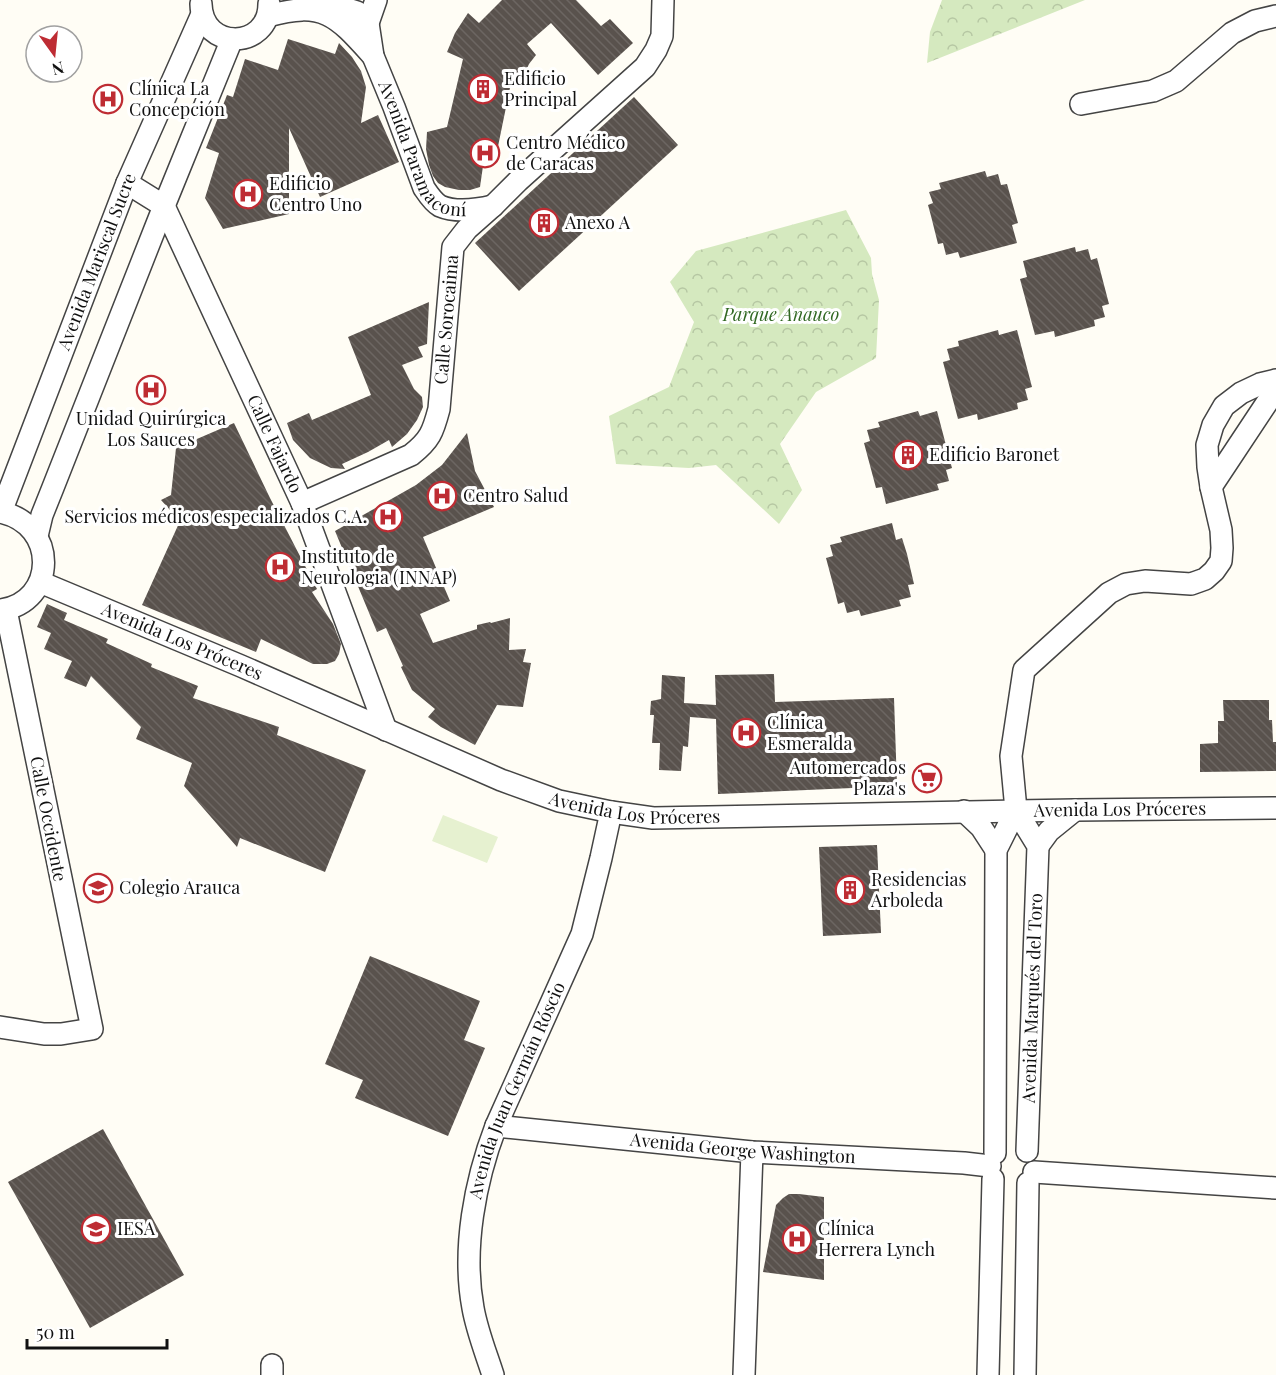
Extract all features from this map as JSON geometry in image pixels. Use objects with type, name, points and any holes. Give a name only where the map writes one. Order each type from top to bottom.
[{"type":"street","points":[[318,0],[362,12],[376,0]]},
{"type":"street","name":"Calle Sorocaima","points":[[302,503],[411,455],[424,444],[434,428],[439,409],[453,247],[467,229],[518,181],[645,67],[662,36],[663,0]]},
{"type":"street","points":[[202,7],[206,23],[213,31],[232,39],[250,36],[257,31],[268,8]]},
{"type":"street","name":"Avenida Mariscal Sucre","points":[[1,512],[127,183],[202,7]]},
{"type":"street","name":"Avenida Paramaconí","points":[[268,8],[315,8],[329,14],[348,29],[373,56]]},
{"type":"street","name":"Avenida Paramaconí","points":[[362,12],[373,56],[424,188],[430,197],[440,206],[456,210],[493,207]]},
{"type":"street","points":[[1081,104],[1153,91],[1176,81],[1232,33],[1255,21],[1276,16]]},
{"type":"street","points":[[37,536],[42,515],[232,39]]},
{"type":"street","points":[[127,183],[164,206]]},
{"type":"street","name":"Calle Fajardo","points":[[164,206],[302,503],[386,730]]},
{"type":"street","points":[[1075,810],[1049,831],[1038,846],[1016,810],[1011,756],[1024,670],[1110,593],[1126,584],[1145,581],[1191,584],[1205,579],[1214,572],[1221,561],[1222,548],[1221,530],[1211,487],[1207,445],[1213,425],[1224,406],[1241,393],[1260,384],[1276,380]]},
{"type":"street","points":[[1211,487],[1276,389]]},
{"type":"street","points":[[1,512],[22,520],[30,527],[42,547],[44,558],[40,582],[32,594],[20,604],[3,610]]},
{"type":"street","name":"Avenida Los Próceres","points":[[40,582],[241,666],[501,780],[559,801],[611,812],[653,818],[1016,810],[1276,808]]},
{"type":"street","name":"Calle Occidente","points":[[0,1027],[44,1034],[92,1029],[3,610]]},
{"type":"street","name":"Avenida Marqués del Toro","points":[[988,1375],[993,1166],[996,850],[1016,810]]},
{"type":"street","name":"Avenida Juan Germán Róscio","points":[[493,1375],[473,1311],[468,1279],[468,1252],[476,1196],[496,1126],[582,934],[602,858],[611,812]]},
{"type":"street","points":[[964,812],[981,827],[996,850]]},
{"type":"street","name":"Avenida Marqués del Toro","points":[[1025,1375],[1033,1161],[1027,1151],[1038,846]]},
{"type":"street","name":"Avenida George Washington","points":[[496,1126],[752,1152],[993,1166]]},
{"type":"street","points":[[1027,1151],[1014,1145],[1001,1148],[993,1166],[1003,1187],[1016,1189],[1031,1178],[1276,1188]]},
{"type":"street","points":[[744,1375],[752,1152]]},
{"type":"green space","points":[[942,0],[1085,0],[927,63],[930,32]]},
{"type":"green space","name":"Parque Anauco","points":[[846,210],[871,258],[872,274],[879,300],[876,358],[816,392],[780,444],[802,490],[779,524],[716,465],[689,468],[616,464],[609,416],[669,387],[694,322],[670,282],[696,251]]},
{"type":"green space","points":[[443,815],[498,837],[487,863],[432,841]]},
{"type":"building","name":"Edificio Principal","points":[[502,0],[576,0],[601,26],[610,19],[633,43],[598,75],[551,23],[527,44],[536,55],[522,79],[512,78],[495,161],[484,159],[480,187],[459,190],[445,187],[433,176],[426,149],[427,132],[447,127],[463,59],[447,52],[455,33],[468,13],[479,23]]},
{"type":"building","points":[[288,39],[335,54],[339,43],[352,57],[361,71],[366,87],[361,123],[378,115],[399,162],[320,197],[289,128],[289,214],[223,229],[205,198],[219,153],[206,148],[227,95],[233,97],[245,59],[278,70]]},
{"type":"building","points":[[634,97],[678,145],[519,291],[475,243]]},
{"type":"building","points":[[985,171],[987,177],[998,174],[1001,185],[1007,184],[1018,223],[1012,225],[1017,243],[960,258],[958,252],[946,255],[943,243],[938,244],[928,205],[933,203],[929,192],[941,189],[939,183]]},
{"type":"building","points":[[1075,247],[1076,252],[1088,249],[1091,260],[1097,258],[1109,304],[1102,306],[1105,317],[1094,320],[1095,326],[1055,337],[1054,331],[1035,335],[1020,279],[1027,277],[1023,261]]},
{"type":"building","points":[[429,302],[427,344],[418,347],[423,357],[402,365],[414,389],[422,397],[423,407],[407,434],[392,447],[389,440],[342,464],[345,469],[331,468],[310,458],[293,440],[287,423],[309,413],[312,420],[371,395],[348,337]]},
{"type":"building","points":[[998,330],[999,335],[1017,330],[1032,387],[1025,389],[1028,400],[1017,403],[1018,409],[978,420],[977,414],[958,419],[943,362],[950,360],[947,349],[959,346],[958,341]]},
{"type":"building","name":"Edificio Baronet","points":[[918,411],[920,416],[937,411],[952,468],[946,470],[949,481],[937,484],[939,490],[886,504],[882,487],[876,488],[864,443],[870,441],[867,430],[880,427],[878,422]]},
{"type":"building","points":[[234,423],[317,589],[312,592],[333,624],[341,644],[335,661],[327,664],[313,664],[261,639],[256,652],[142,605],[180,521],[161,500],[171,495],[176,448]]},
{"type":"building","points":[[467,433],[475,471],[494,507],[423,537],[450,601],[420,614],[433,643],[477,629],[477,625],[510,618],[509,650],[526,649],[523,662],[531,663],[523,707],[497,705],[475,745],[441,727],[428,717],[435,709],[412,690],[386,628],[377,632],[335,531],[416,485],[442,465]]},
{"type":"building","points":[[892,523],[896,540],[902,538],[907,554],[914,584],[908,585],[911,597],[899,600],[901,606],[861,616],[859,610],[847,613],[844,602],[838,604],[826,558],[833,556],[830,545],[842,542],[840,537]]},
{"type":"building","points":[[47,604],[67,613],[64,620],[108,639],[106,643],[152,664],[151,667],[198,686],[193,698],[279,727],[277,735],[366,770],[325,872],[240,838],[237,847],[184,786],[192,763],[136,739],[141,727],[91,676],[86,687],[64,678],[72,661],[44,649],[51,633],[37,627]]},
{"type":"building","points":[[774,674],[775,702],[894,698],[897,786],[718,794],[716,719],[690,717],[688,747],[683,746],[681,771],[659,770],[660,743],[652,743],[654,715],[650,715],[651,701],[661,699],[662,675],[685,677],[684,703],[716,705],[715,675]]},
{"type":"building","points":[[1223,700],[1269,700],[1269,720],[1272,720],[1273,742],[1276,742],[1276,771],[1200,772],[1200,744],[1218,743],[1218,721],[1224,721]]},
{"type":"building","name":"Residencias Arboleda","points":[[877,845],[881,933],[823,936],[819,847]]},
{"type":"building","points":[[370,956],[480,1001],[464,1040],[485,1048],[448,1136],[355,1098],[363,1080],[325,1064]]},
{"type":"building","name":"IESA","points":[[103,1129],[184,1275],[90,1328],[8,1182]]},
{"type":"building","name":"Clínica Herrera Lynch","points":[[789,1194],[824,1197],[824,1280],[763,1272],[776,1205]]},
{"type":"place","name":"Edificio Principal","points":[[483,89]]},
{"type":"place","name":"Clínica La Concepción","points":[[108,99]]},
{"type":"place","name":"Centro Médico de Caracas","points":[[485,153]]},
{"type":"place","name":"Edificio Centro Uno","points":[[248,194]]},
{"type":"place","name":"Anexo A","points":[[544,223]]},
{"type":"place","name":"Unidad Quirúrgica Los Sauces","points":[[151,390]]},
{"type":"place","name":"Edificio Baronet","points":[[908,455]]},
{"type":"place","name":"Centro Salud","points":[[442,496]]},
{"type":"place","name":"Servicios médicos especializados C.A.","points":[[388,517]]},
{"type":"place","name":"Instituto de Neurologia (INNAP)","points":[[280,567]]},
{"type":"place","name":"Clínica Esmeralda","points":[[746,733]]},
{"type":"place","name":"Automercados Plaza's","points":[[927,778]]},
{"type":"place","name":"Colegio Arauca","points":[[98,888]]},
{"type":"place","name":"Residencias Arboleda","points":[[850,890]]},
{"type":"place","name":"IESA","points":[[96,1229]]},
{"type":"place","name":"Clínica Herrera Lynch","points":[[797,1239]]}]
